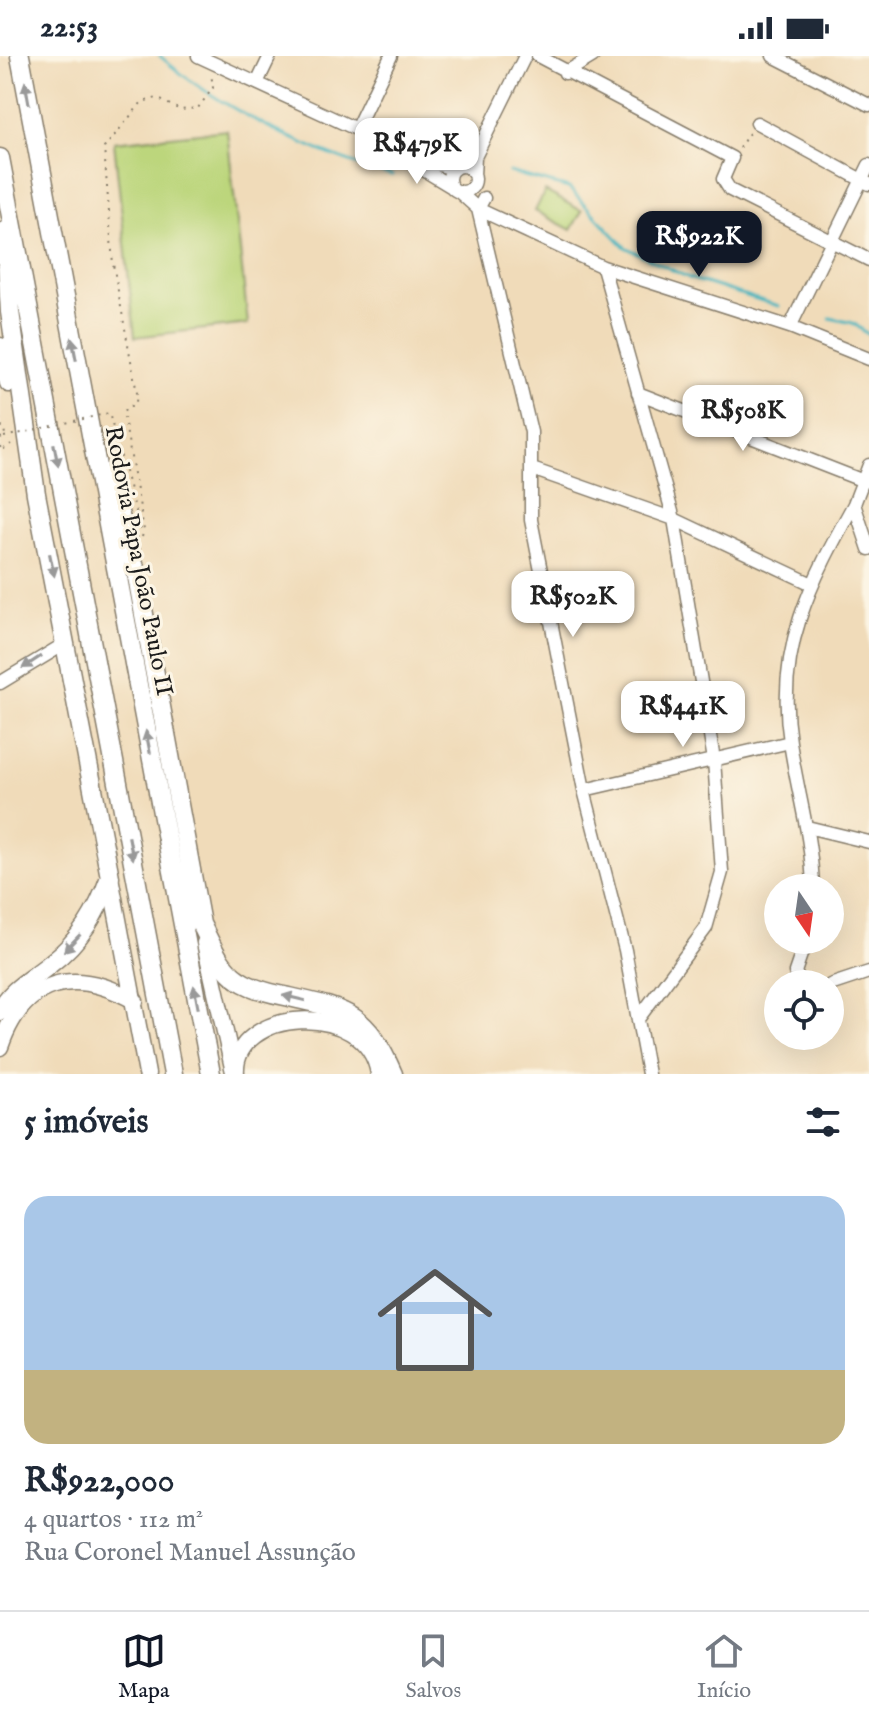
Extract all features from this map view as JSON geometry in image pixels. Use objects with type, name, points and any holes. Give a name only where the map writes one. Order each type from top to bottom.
[{"type":"highway","name":"Rodovia Papa João Paulo II","points":[[20,56],[211,1074]]},
{"type":"highway","points":[[0,158],[173,1074]]},
{"type":"highway","points":[[10,212],[4,239],[6,268],[36,494]]},
{"type":"highway","points":[[0,347],[36,494],[110,877],[96,915],[75,942],[23,983],[0,1011]]},
{"type":"highway","points":[[80,378],[136,571],[201,924],[222,964],[238,980],[263,992],[340,1010],[363,1022],[372,1032],[393,1074]]},
{"type":"main road","points":[[110,877],[147,1074]]},
{"type":"main road","points":[[201,924],[235,1074]]},
{"type":"main road","points":[[0,1047],[15,1012],[40,990],[58,983],[85,980],[112,988],[135,1001]]},
{"type":"main road","points":[[235,1074],[235,1064],[246,1042],[290,1019],[318,1020],[346,1028],[367,1049],[379,1074]]},
{"type":"street","points":[[198,56],[356,129],[518,225],[603,267],[790,327],[869,359]]},
{"type":"street","points":[[257,83],[270,56]]},
{"type":"street","points":[[356,129],[391,56]]},
{"type":"street","points":[[525,56],[475,157],[475,178],[531,432],[531,520],[584,790],[625,950],[648,1074]]},
{"type":"street","points":[[538,56],[565,73],[732,158],[723,179],[730,190],[869,260]]},
{"type":"street","points":[[565,73],[593,56]]},
{"type":"street","points":[[773,56],[869,105]]},
{"type":"street","points":[[757,123],[865,182]]},
{"type":"street","points":[[455,189],[449,177],[485,134]]},
{"type":"street","points":[[400,154],[455,168],[465,166],[475,178]]},
{"type":"street","points":[[790,327],[865,182],[869,165]]},
{"type":"street","points":[[455,189],[469,190],[475,178]]},
{"type":"street","points":[[603,267],[674,519],[714,760],[722,872],[706,928],[638,1019]]},
{"type":"street","points":[[638,393],[861,480]]},
{"type":"street","points":[[812,874],[807,827],[785,704],[793,644],[810,583],[854,504],[869,465]]},
{"type":"street","points":[[532,469],[674,519],[810,583]]},
{"type":"street","points":[[854,504],[869,549]]},
{"type":"street","points":[[0,683],[66,643]]},
{"type":"street","points":[[584,790],[790,742]]},
{"type":"street","points":[[807,827],[869,842]]},
{"type":"street","points":[[844,980],[869,972]]},
{"type":"path","points":[[141,547],[143,535],[123,412],[136,402],[137,393],[113,264],[104,148],[142,102],[157,98],[180,110],[198,108],[213,88],[210,75],[213,65]]},
{"type":"path","points":[[732,158],[757,123]]},
{"type":"path","points":[[2,438],[109,413],[143,535]]},
{"type":"path","points":[[0,418],[3,433],[8,432]]},
{"type":"path","points":[[0,446],[1,451],[11,444]]},
{"type":"green space","points":[[227,130],[248,324],[135,337],[114,142]]},
{"type":"green space","points":[[545,191],[582,211],[571,230],[535,211]]},
{"type":"waterway","points":[[160,56],[210,93],[270,128],[333,156],[392,175]]},
{"type":"waterway","points":[[509,172],[569,188],[625,247],[689,278],[779,306]]},
{"type":"waterway","points":[[830,318],[853,323],[869,335]]}]
